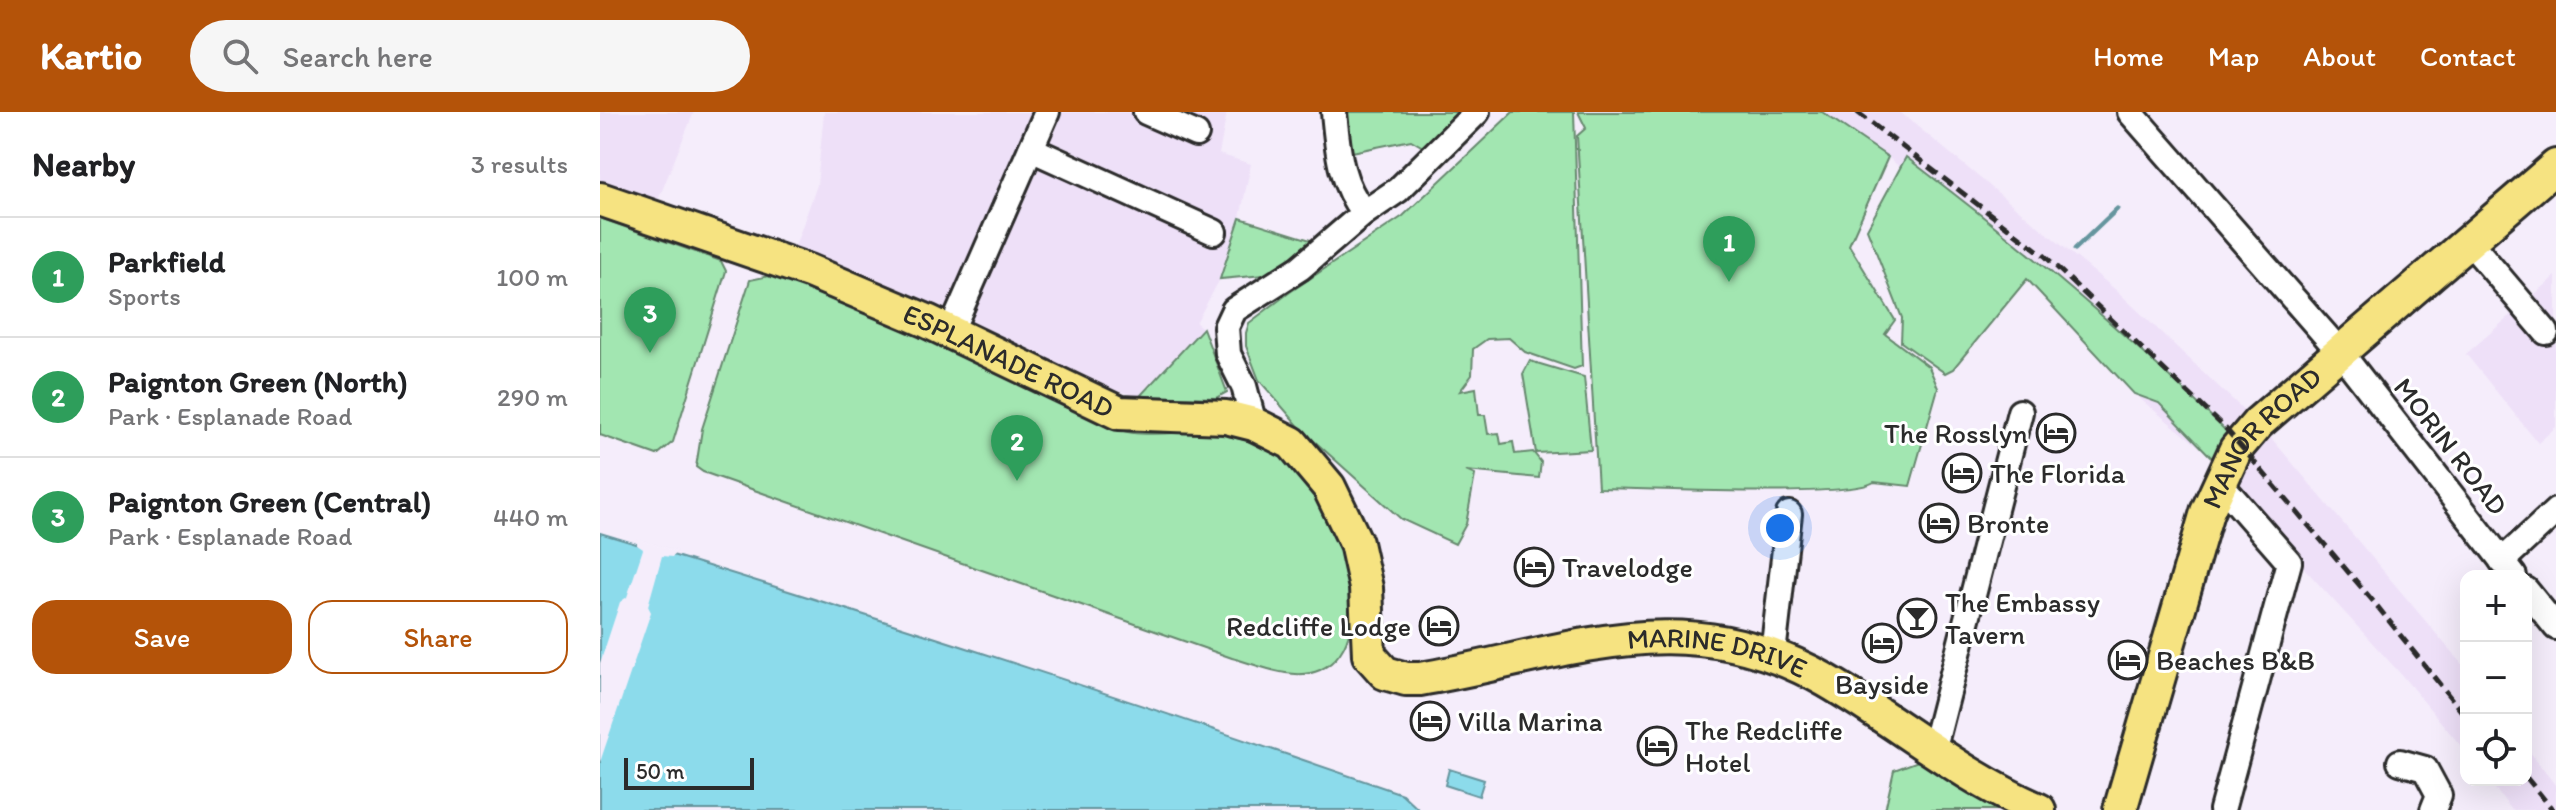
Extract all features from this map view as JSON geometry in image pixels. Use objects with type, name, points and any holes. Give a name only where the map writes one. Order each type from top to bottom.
[{"type":"main road","name":"MANOR ROAD","points":[[2120,810],[2207,512],[2236,449],[2258,423],[2556,166]]},
{"type":"main road","name":"ESPLANADE ROAD","points":[[600,199],[809,271],[1119,413],[1226,417],[1254,424],[1292,443],[1329,487],[1356,543],[1366,588],[1369,655]]},
{"type":"main road","name":"MARINE DRIVE","points":[[1369,655],[1385,673],[1406,679],[1455,673],[1614,638],[1668,637],[1716,642],[1773,654],[1873,708],[1970,776],[2039,810]]},
{"type":"street","points":[[950,333],[1047,112]]},
{"type":"street","points":[[1146,112],[1196,134]]},
{"type":"street","points":[[1334,112],[1340,172],[1349,194],[1364,213]]},
{"type":"street","points":[[1254,424],[1244,386],[1228,354],[1226,327],[1234,310],[1300,268],[1364,213],[1398,190],[1477,112]]},
{"type":"street","name":"MORIN ROAD","points":[[2130,112],[2341,353],[2508,568]]},
{"type":"street","points":[[1031,149],[1214,232]]},
{"type":"street","points":[[2468,240],[2546,332]]},
{"type":"street","points":[[1933,751],[2020,412]]},
{"type":"street","points":[[2219,482],[2289,562],[2222,810]]},
{"type":"street","points":[[2508,568],[2556,511]]},
{"type":"street","points":[[1773,654],[1789,514]]},
{"type":"street","points":[[2532,597],[2556,627]]},
{"type":"street","points":[[2400,762],[2425,769],[2439,795],[2433,810]]},
{"type":"shaded area","points":[[600,112],[694,112],[652,215],[600,199]]},
{"type":"shaded area","points":[[824,112],[1227,112],[1219,154],[1251,164],[1240,218],[1220,279],[1196,323],[1203,328],[1140,396],[1101,388],[792,255],[817,185]]},
{"type":"shaded area","points":[[1822,112],[1900,112],[2117,291],[2250,416],[2213,458],[2134,394],[2027,279],[1888,157]]},
{"type":"shaded area","points":[[2556,276],[2556,427],[2538,443],[2466,354]]},
{"type":"shaded area","points":[[2267,433],[2460,662],[2460,745],[2399,672],[2229,486]]},
{"type":"shaded area","points":[[2532,755],[2556,786],[2556,810],[2512,810],[2493,786],[2532,786]]},
{"type":"green space","points":[[1347,112],[1458,112],[1423,147],[1411,140],[1352,152]]},
{"type":"green space","points":[[1513,112],[1574,112],[1582,366],[1574,369],[1525,352],[1509,338],[1487,339],[1473,349],[1472,375],[1460,391],[1476,388],[1479,415],[1485,415],[1488,434],[1499,433],[1501,444],[1513,442],[1515,454],[1533,452],[1541,462],[1539,478],[1466,471],[1475,475],[1466,524],[1455,544],[1401,519],[1302,430],[1259,380],[1246,346],[1246,333],[1249,323],[1290,292],[1403,216]]},
{"type":"green space","points":[[1578,112],[1822,112],[1888,157],[1849,245],[1895,320],[1885,334],[1929,367],[1938,388],[1910,486],[1874,482],[1857,487],[1787,491],[1598,488],[1577,136],[1586,128]]},
{"type":"green space","points":[[1906,157],[2074,291],[2232,437],[2213,459],[2159,403],[2134,394],[2027,279],[1953,369],[1945,373],[1901,342],[1902,318],[1867,229]]},
{"type":"green space","points":[[600,218],[721,261],[726,271],[673,442],[657,455],[600,435]]},
{"type":"green space","points":[[1240,218],[1317,242],[1264,275],[1220,279]]},
{"type":"green space","points":[[769,276],[822,289],[1099,416],[1121,430],[1150,434],[1218,434],[1256,444],[1283,457],[1301,474],[1318,499],[1334,529],[1345,563],[1351,596],[1350,627],[1340,652],[1320,670],[1310,673],[1264,668],[703,472],[696,467],[702,429],[750,280]]},
{"type":"green space","points":[[1203,328],[1227,392],[1216,398],[1140,396]]},
{"type":"green space","points":[[1530,361],[1584,377],[1591,450],[1536,453],[1523,374]]},
{"type":"green space","points":[[1918,761],[2006,810],[1885,810],[1894,770]]},
{"type":"water","points":[[600,533],[902,627],[1202,726],[1402,794],[1419,810],[600,810]]},
{"type":"water","points":[[1449,769],[1484,780],[1479,796],[1445,785]]},
{"type":"pier","points":[[637,539],[677,551],[672,557],[662,556],[648,606],[651,612],[600,762],[600,663],[620,602],[627,597],[643,549],[637,545]]},
{"type":"waterway","points":[[2075,249],[2117,209]]},
{"type":"railway","points":[[1857,112],[2045,256],[2226,429],[2373,601],[2464,714]]},
{"type":"railway","points":[[2532,784],[2553,810]]},
{"type":"place","name":"Parkfield","points":[[1729,282]]},
{"type":"place","name":"Paignton Green (Central)","points":[[650,353]]},
{"type":"place","name":"The Rosslyn","points":[[2056,433]]},
{"type":"place","name":"The Florida","points":[[1962,473]]},
{"type":"place","name":"Paignton Green (North)","points":[[1017,481]]},
{"type":"place","name":"Bronte","points":[[1939,523]]},
{"type":"place","name":"Travelodge","points":[[1534,567]]},
{"type":"place","name":"The Embassy Tavern","points":[[1917,618]]},
{"type":"place","name":"Redcliffe Lodge","points":[[1439,626]]},
{"type":"place","name":"Bayside","points":[[1882,643]]},
{"type":"place","name":"Beaches B&B","points":[[2128,660]]},
{"type":"place","name":"Villa Marina","points":[[1430,721]]},
{"type":"place","name":"The Redcliffe Hotel","points":[[1657,746]]}]
